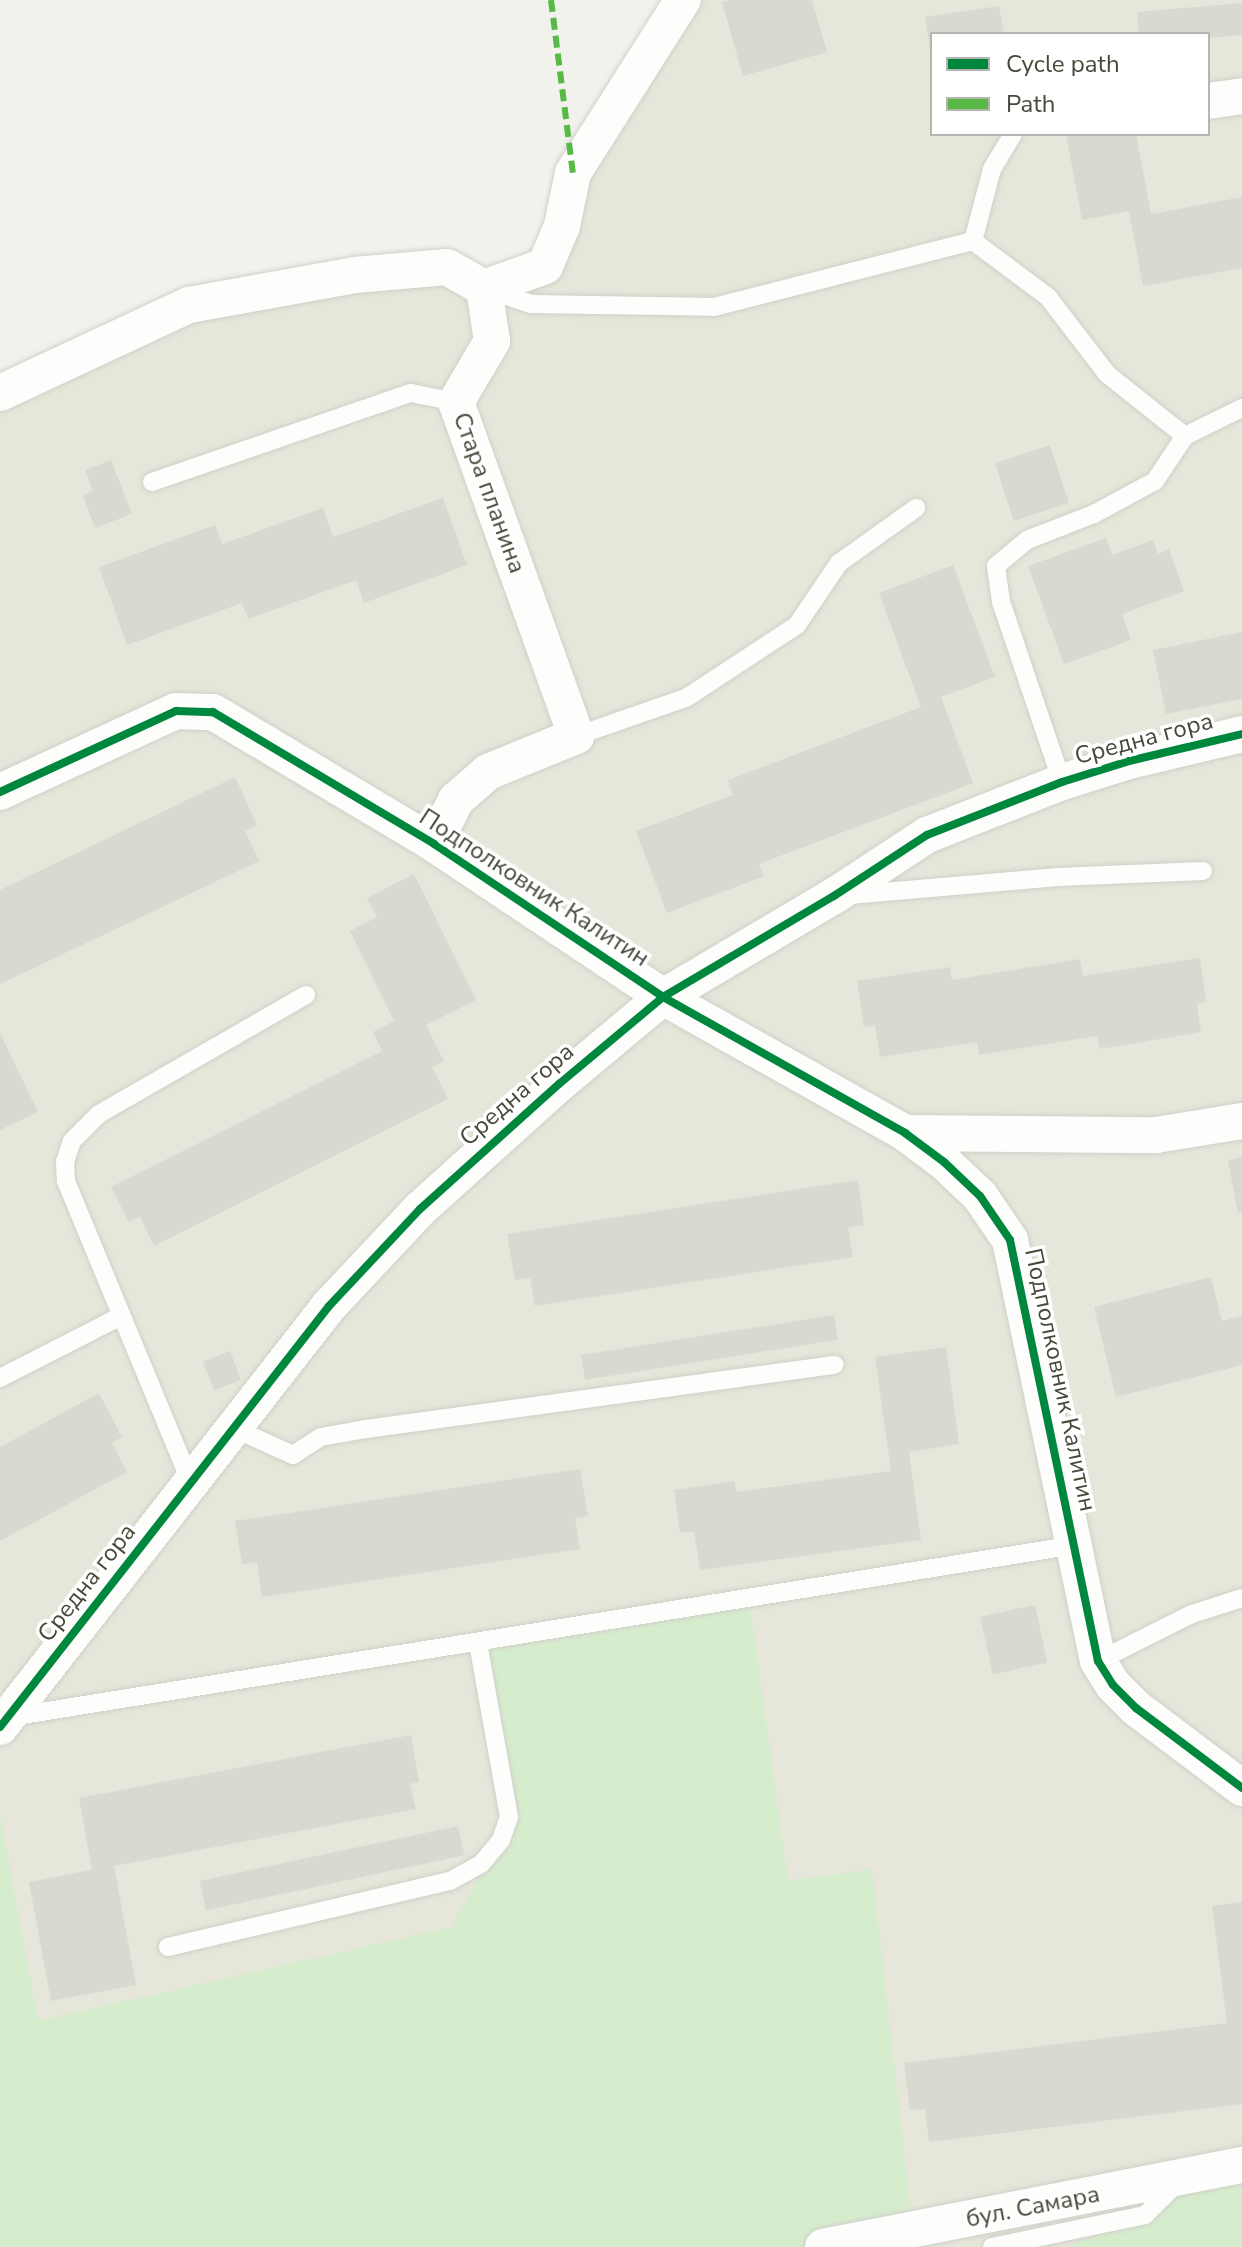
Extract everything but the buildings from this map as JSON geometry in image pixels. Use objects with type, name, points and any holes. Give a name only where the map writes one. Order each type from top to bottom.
[{"type":"street","points":[[0,393],[189,305],[355,275],[447,267],[484,288],[545,266],[562,226],[573,173],[683,0]]},
{"type":"street","points":[[1210,101],[1242,96]]},
{"type":"street","name":"Стара планина","points":[[484,288],[492,341],[456,402],[576,736]]},
{"type":"street","name":"Подполковник Калитин","points":[[0,792],[176,711],[213,712],[434,844],[663,997],[905,1133],[980,1196],[1010,1240],[1098,1661],[1113,1685],[1136,1708],[1242,1788]]},
{"type":"street","name":"Средна гора","points":[[4,1722],[329,1306],[420,1209],[559,1084],[663,997],[834,896],[927,835],[1062,782],[1129,761],[1242,734]]},
{"type":"street","points":[[434,844],[456,800],[488,772],[576,736]]},
{"type":"street","points":[[905,1133],[1156,1135],[1242,1121]]},
{"type":"street","name":"бул. Самара","points":[[825,2247],[1242,2165]]},
{"type":"lane","points":[[973,241],[992,169],[1012,136]]},
{"type":"lane","points":[[484,288],[531,304],[714,307],[973,241]]},
{"type":"lane","points":[[973,241],[1048,297],[1107,374],[1185,436]]},
{"type":"lane","points":[[152,482],[411,393],[456,402]]},
{"type":"lane","points":[[1062,782],[1001,602],[996,566],[1027,540],[1094,514],[1155,481],[1185,436],[1242,408]]},
{"type":"lane","points":[[576,736],[686,698],[797,625],[839,563],[916,508]]},
{"type":"lane","points":[[834,896],[1058,877],[1203,871]]},
{"type":"lane","points":[[191,1483],[119,1317],[66,1181],[65,1162],[72,1141],[99,1114],[306,995]]},
{"type":"lane","points":[[0,1378],[119,1317]]},
{"type":"lane","points":[[233,1428],[293,1455],[321,1437],[366,1429],[835,1365]]},
{"type":"lane","points":[[4,1722],[1075,1545]]},
{"type":"lane","points":[[1098,1661],[1192,1614],[1242,1598]]},
{"type":"lane","points":[[168,1947],[450,1881],[481,1864],[501,1840],[509,1817],[478,1643]]},
{"type":"lane","points":[[992,2247],[1145,2215],[1182,2177]]},
{"type":"shaded area","points":[[683,0],[1242,0],[1242,2247],[0,2247],[0,393],[121,334],[355,275],[484,288],[545,266]]},
{"type":"green space","points":[[749,1598],[788,1881],[872,1869],[913,2230],[823,2247],[0,2247],[0,1815],[38,2021],[452,1927],[509,1817],[478,1643]]},
{"type":"green space","points":[[1242,2165],[1242,2247],[1067,2247],[1145,2215],[1182,2177]]},
{"type":"marked path","points":[[551,0],[573,173]]},
{"type":"cycle path","points":[[0,792],[176,711],[213,712],[434,844],[663,997],[905,1133],[944,1162],[980,1196],[1010,1240],[1098,1661],[1113,1685],[1136,1708],[1242,1788]]},
{"type":"cycle path","points":[[0,1727],[329,1306],[420,1209],[559,1084],[663,997],[834,896],[927,835],[1062,782],[1129,761],[1242,734]]}]
